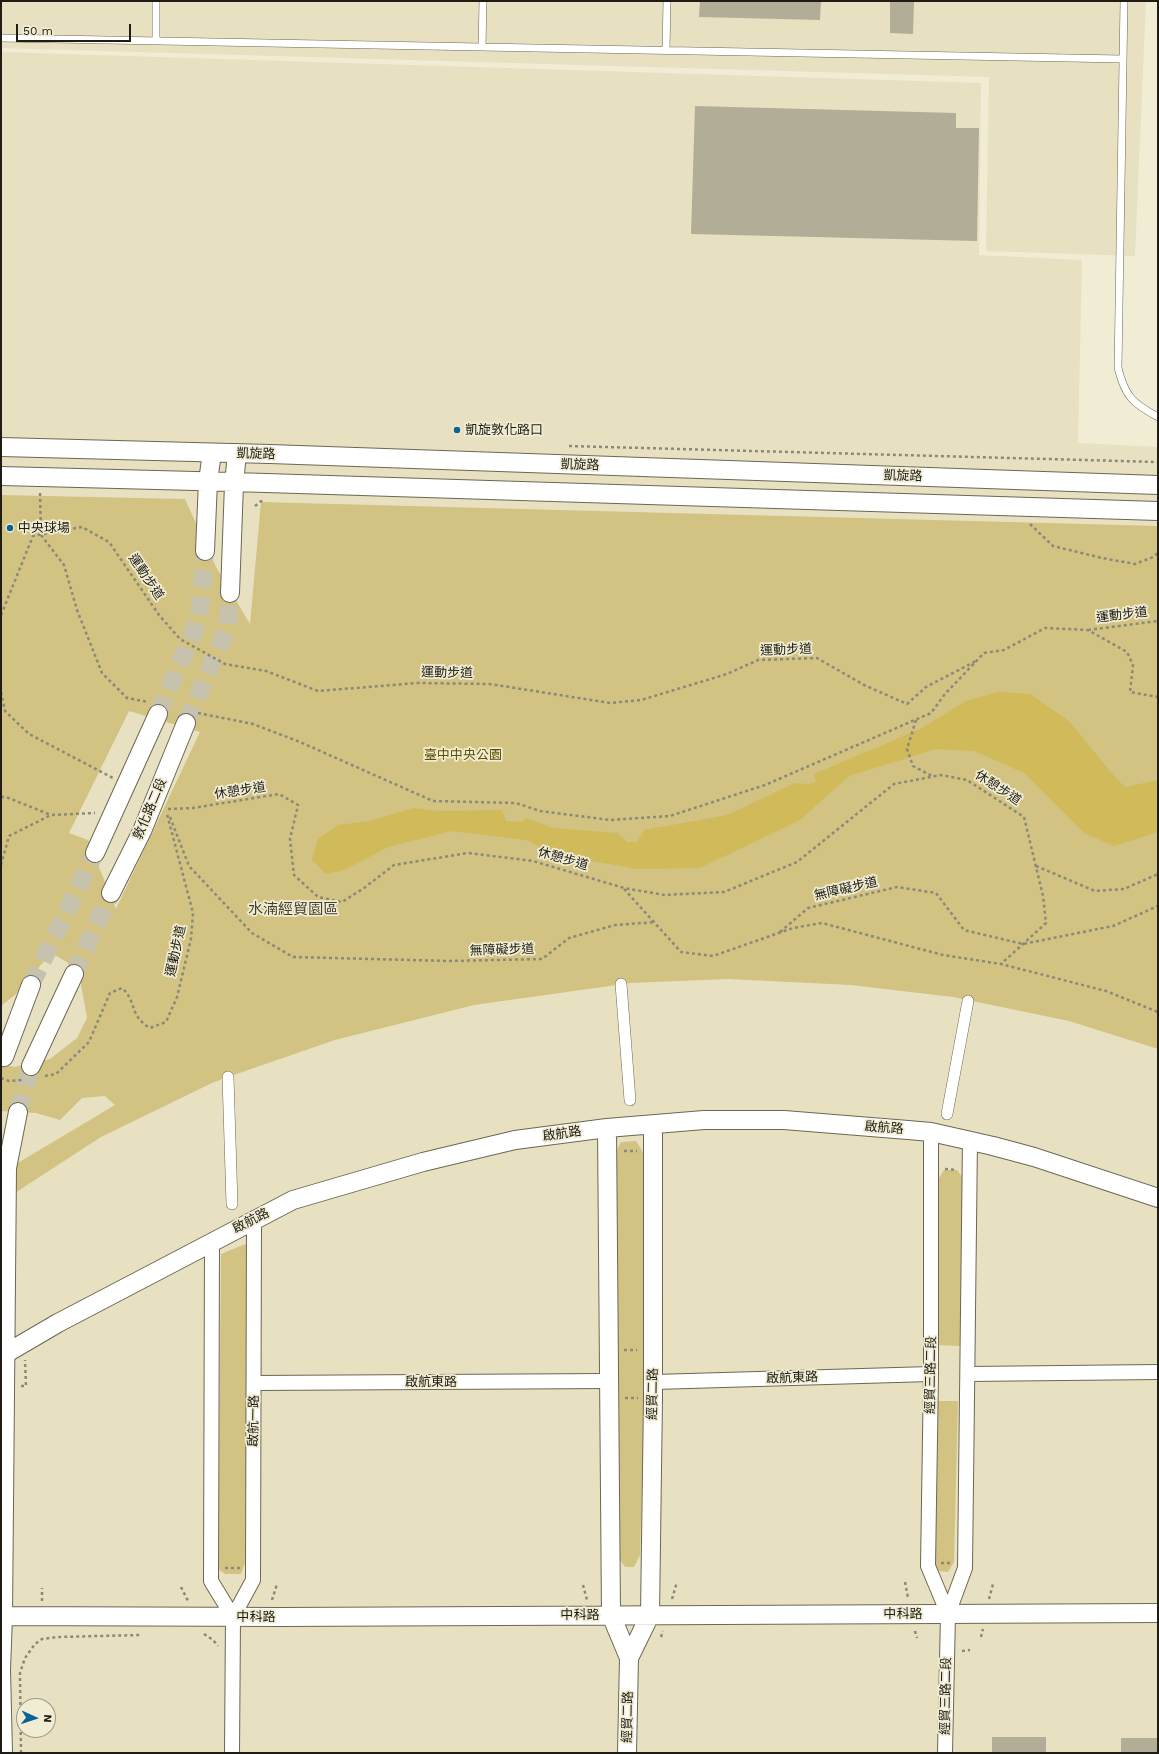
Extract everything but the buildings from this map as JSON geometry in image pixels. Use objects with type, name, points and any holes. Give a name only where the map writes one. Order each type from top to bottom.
[{"type":"street","name":"凱旋路","points":[[1,447],[237,453],[1158,485]]},
{"type":"street","points":[[205,551],[208,481],[212,453]]},
{"type":"street","points":[[230,593],[234,482],[237,453]]},
{"type":"street","points":[[1,476],[208,481],[1158,511]]},
{"type":"street","points":[[94,853],[126,785],[154,708]]},
{"type":"street","name":"敦化路二段","points":[[111,893],[142,831],[190,717]]},
{"type":"street","points":[[32,1074],[74,974]]},
{"type":"street","points":[[621,984],[630,1100]]},
{"type":"street","points":[[4,1057],[31,985]]},
{"type":"street","points":[[947,1114],[968,1000]]},
{"type":"street","points":[[228,1077],[232,1204]]},
{"type":"street","points":[[3,1753],[1,1665],[3,1353],[7,1168],[18,1112]]},
{"type":"street","name":"啟航路","points":[[3,1353],[293,1200],[423,1162],[515,1140],[608,1128],[653,1126],[704,1120],[784,1120],[932,1132],[970,1140],[1034,1157],[1158,1198]]},
{"type":"street","name":"經貿二路","points":[[629,1658],[650,1615],[654,1382],[653,1126]]},
{"type":"street","name":"經貿二路","points":[[608,1128],[608,1381],[611,1615],[629,1658],[627,1753]]},
{"type":"street","name":"經貿三路二段","points":[[932,1132],[931,1374],[928,1563],[948,1614]]},
{"type":"street","name":"經貿三路二段","points":[[945,1753],[948,1614],[965,1564],[970,1140]]},
{"type":"street","name":"啟航一路","points":[[232,1753],[233,1617],[253,1580],[255,1383],[254,1220]]},
{"type":"street","points":[[212,1242],[211,1580],[233,1617]]},
{"type":"street","points":[[968,1374],[1158,1372]]},
{"type":"street","name":"啟航東路","points":[[654,1382],[931,1374]]},
{"type":"street","name":"啟航東路","points":[[255,1383],[608,1381]]},
{"type":"street","name":"中科路","points":[[2,1616],[233,1617],[1158,1613]]},
{"type":"lane","points":[[156,1],[156,41]]},
{"type":"lane","points":[[482,47],[483,1]]},
{"type":"lane","points":[[666,50],[667,1]]},
{"type":"lane","points":[[1124,1],[1118,368],[1123,387],[1132,401],[1158,417]]},
{"type":"lane","points":[[1,38],[1122,59]]},
{"type":"path","points":[[567,446],[1158,462]]},
{"type":"path","points":[[39,477],[41,535],[64,565],[77,610],[102,673],[128,698],[154,708]]},
{"type":"path","points":[[1030,524],[1053,546],[1102,558],[1135,564],[1153,558],[1158,553]]},
{"type":"path","name":"運動步道","points":[[41,535],[82,527],[109,542],[160,615],[180,639],[225,664],[266,671],[318,691],[418,683],[490,684],[610,703],[641,700],[727,674],[758,660],[817,658],[864,685],[907,704],[926,687],[978,660]]},
{"type":"path","points":[[1,615],[33,536],[41,535]]},
{"type":"path","name":"運動步道","points":[[1088,630],[1158,621]]},
{"type":"path","points":[[190,717],[253,724],[300,742],[433,801],[516,803],[540,811],[610,820],[670,816],[757,788],[931,713],[984,653],[1004,650],[1045,628],[1088,630],[1127,652],[1133,665],[1130,692],[1158,698]]},
{"type":"path","points":[[1,692],[5,711],[29,734],[126,785]]},
{"type":"path","name":"休憩步道","points":[[916,719],[906,749],[912,766],[933,777],[941,775],[967,780],[1024,817],[1043,896],[1046,923],[1001,964]]},
{"type":"path","points":[[624,888],[664,895],[724,892],[797,862],[894,784],[933,777]]},
{"type":"path","name":"休憩步道","points":[[166,810],[193,808],[278,794],[298,805],[290,839],[294,875],[318,897],[342,902],[364,888],[394,865],[468,853],[534,861],[624,888]]},
{"type":"path","points":[[1,797],[6,797],[51,815]]},
{"type":"path","name":"運動步道","points":[[1,1078],[9,1082],[32,1074],[56,1074],[89,1042],[110,993],[122,988],[129,994],[134,1012],[140,1023],[150,1028],[166,1022],[177,997],[191,939],[194,914],[166,810]]},
{"type":"path","name":"無障礙步道","points":[[166,810],[189,866],[252,934],[293,957],[449,961],[542,959],[569,938],[615,925],[656,922],[681,952],[713,956],[778,934],[808,908],[897,887],[936,893],[964,930],[1024,944],[1113,926],[1158,906]]},
{"type":"path","points":[[1,865],[9,836],[51,815],[114,812]]},
{"type":"path","points":[[1036,865],[1095,892],[1124,888],[1158,874]]},
{"type":"path","points":[[624,888],[656,922]]},
{"type":"path","points":[[778,934],[822,923],[943,955],[1001,964],[1106,991],[1158,1012]]},
{"type":"path","points":[[622,1151],[639,1151]]},
{"type":"path","points":[[938,1169],[959,1170]]},
{"type":"path","points":[[624,1350],[639,1350]]},
{"type":"path","points":[[621,1398],[640,1398]]},
{"type":"path","points":[[928,1563],[965,1564]]},
{"type":"path","points":[[211,1567],[253,1569]]},
{"type":"path","points":[[196,1633],[204,1633],[214,1640],[219,1647]]},
{"type":"path","points":[[21,1753],[20,1673],[26,1658],[35,1644],[42,1638],[142,1635]]},
{"type":"shaded area","points":[[1,1],[1146,1],[1135,256],[986,251],[989,77],[1,48]]},
{"type":"shaded area","name":"水湳經貿園區","points":[[1,52],[981,83],[979,255],[1082,260],[1078,443],[1158,447],[1158,1753],[1,1753]]},
{"type":"shaded area","points":[[998,692],[1030,694],[1069,721],[1114,776],[1125,787],[1158,780],[1158,832],[1114,846],[1084,833],[1024,773],[974,751],[936,749],[849,776],[800,820],[700,868],[638,869],[556,855],[526,840],[452,831],[388,847],[345,870],[326,874],[312,860],[318,839],[338,825],[369,821],[414,808],[439,811],[502,810],[506,821],[522,822],[527,818],[552,828],[618,833],[627,842],[637,842],[644,830],[727,815],[795,783],[808,784],[816,782],[814,774],[920,729],[966,701]]},
{"type":"green space","name":"臺中中央公園","points":[[1,495],[185,499],[216,567],[250,624],[261,502],[1158,526],[1158,1049],[1069,1021],[953,997],[851,985],[728,979],[631,983],[474,1005],[335,1040],[228,1077],[212,1083],[101,1137],[1,1202],[1,1173],[115,1105],[105,1096],[82,1098],[60,1120],[36,1113],[1,1111],[1,1063],[14,1067],[50,1059],[77,1038],[87,1018],[80,979],[67,962],[51,953],[16,994],[1,1006]],"holes":[[[129,711],[200,732],[116,909],[88,840],[69,833]]]},
{"type":"green space","points":[[636,1141],[644,1154],[645,1375],[640,1555],[634,1567],[625,1567],[617,1556],[615,1154],[621,1142]]},
{"type":"green space","points":[[944,1170],[957,1170],[963,1178],[960,1346],[937,1345],[939,1178]]},
{"type":"green space","points":[[248,1243],[245,1563],[241,1574],[225,1574],[218,1569],[221,1254]]},
{"type":"green space","points":[[937,1401],[958,1401],[954,1562],[948,1572],[938,1571],[935,1565]]},
{"type":"tunnel","points":[[158,714],[199,620],[205,551]]},
{"type":"tunnel","points":[[186,723],[228,626],[230,593]]},
{"type":"tunnel","points":[[31,985],[95,853]]},
{"type":"tunnel","points":[[74,974],[111,893]]},
{"type":"tunnel","points":[[18,1112],[31,1066]]},
{"type":"place","name":"凱旋敦化路口","points":[[457,430]]},
{"type":"place","name":"中央球場","points":[[10,528]]},
{"type":"district","name":"水湳經貿園區","points":[[293,910]]}]
